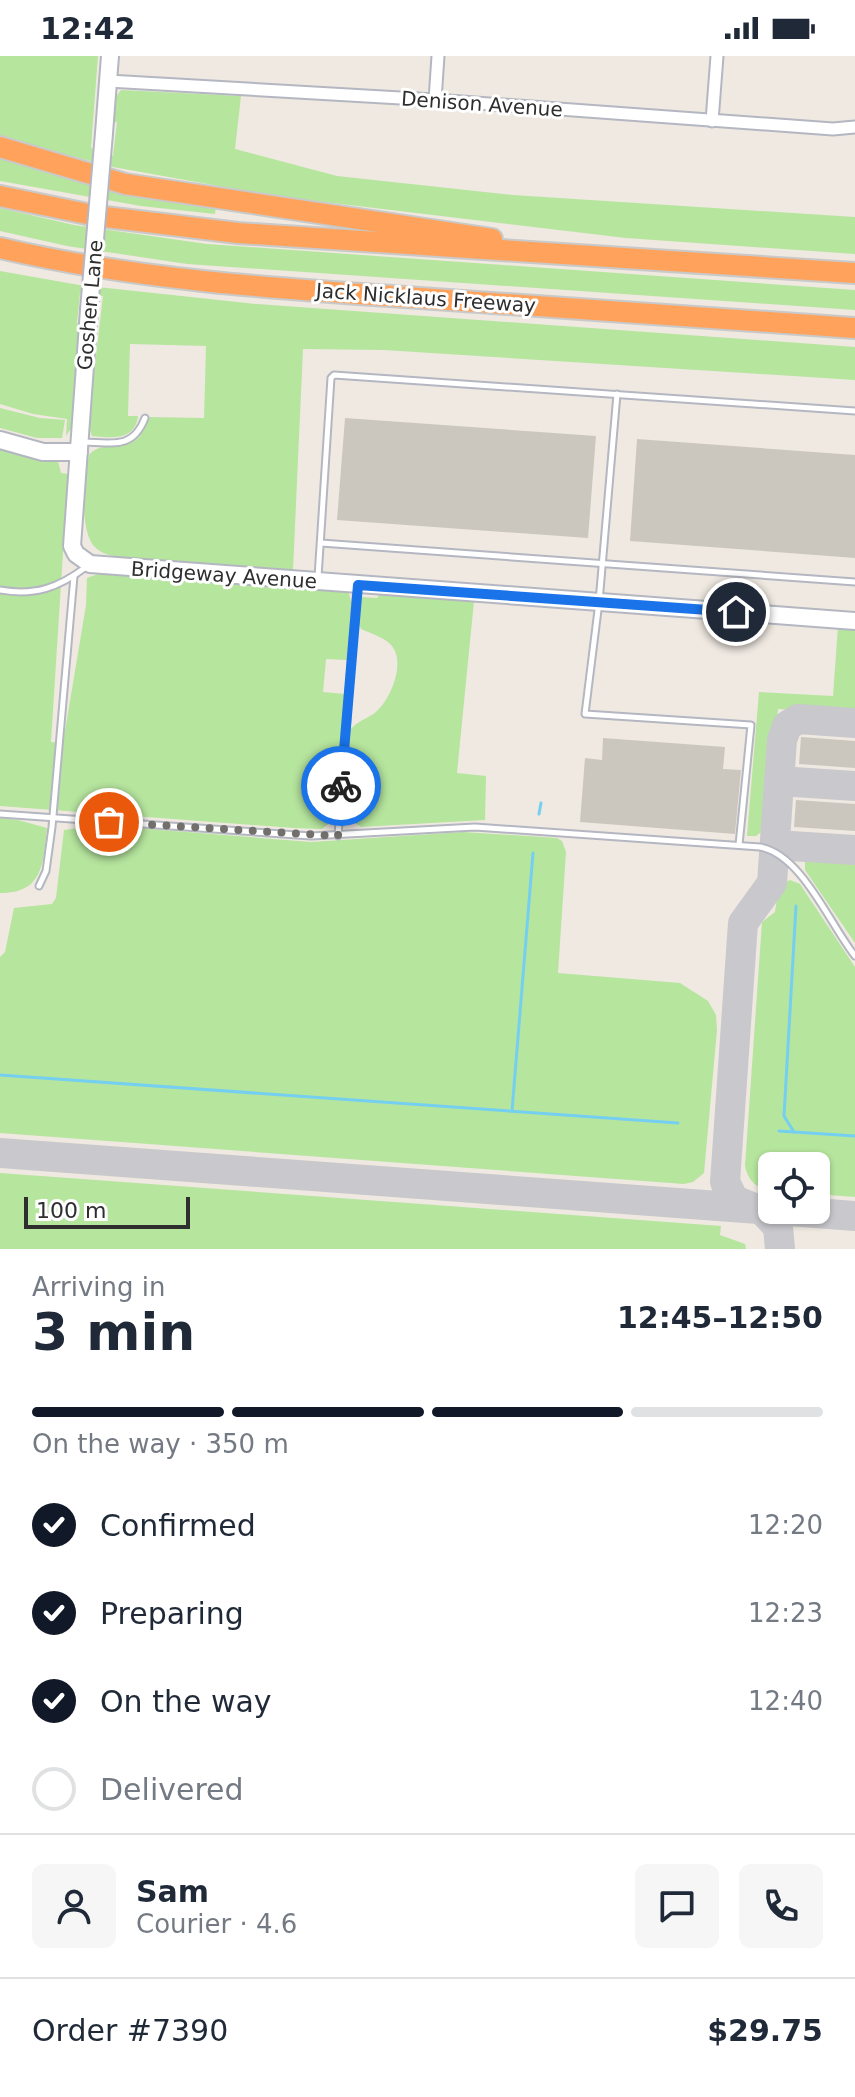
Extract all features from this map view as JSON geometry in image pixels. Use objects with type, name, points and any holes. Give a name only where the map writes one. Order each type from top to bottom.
[{"type":"highway","points":[[0,147],[125,184],[586,255]]},
{"type":"highway","points":[[0,196],[97,216],[238,233],[855,273]]},
{"type":"highway","name":"Jack Nicklaus Freeway","points":[[0,248],[78,265],[349,294],[855,328]]},
{"type":"street","name":"Goshen Lane","points":[[83,559],[72,537],[110,56]]},
{"type":"street","points":[[435,100],[438,56]]},
{"type":"street","points":[[712,121],[717,56]]},
{"type":"street","name":"Denison Avenue","points":[[108,81],[435,100],[833,129],[855,127]]},
{"type":"street","points":[[0,440],[43,452],[79,447]]},
{"type":"street","name":"Bridgeway Avenue","points":[[83,559],[318,582],[855,621]]},
{"type":"lane","points":[[318,582],[331,378],[334,375],[855,411]]},
{"type":"lane","points":[[617,394],[599,602],[585,714],[751,725],[739,845]]},
{"type":"lane","points":[[79,447],[128,441],[139,433],[145,418]]},
{"type":"lane","points":[[321,543],[855,582]]},
{"type":"lane","points":[[39,886],[46,871],[52,818],[74,576],[83,559]]},
{"type":"lane","points":[[0,590],[44,591],[74,576]]},
{"type":"lane","points":[[338,836],[358,585]]},
{"type":"lane","points":[[0,814],[338,836],[475,827],[774,850],[785,857],[855,956]]},
{"type":"green space","points":[[0,56],[98,56],[91,148],[113,156],[117,122],[110,124],[115,98],[121,90],[241,96],[235,149],[337,176],[513,195],[855,217],[855,254],[626,238],[274,196],[113,167],[0,137]]},
{"type":"green space","points":[[0,155],[216,205],[215,214],[141,206],[0,181]]},
{"type":"green space","points":[[0,208],[74,225],[207,244],[855,290],[855,310],[187,264],[67,246],[0,231]]},
{"type":"green space","points":[[0,271],[79,285],[257,304],[855,347],[855,380],[384,350],[303,349],[293,570],[134,559],[105,554],[91,542],[84,505],[89,455],[96,449],[130,443],[138,438],[147,417],[204,418],[206,346],[130,344],[128,416],[138,416],[136,424],[121,436],[92,436],[88,424],[103,296],[80,293],[77,323],[82,328],[72,427],[66,436],[67,419],[33,414],[0,404]]},
{"type":"green space","points":[[0,408],[40,418],[65,420],[62,438],[37,438],[0,428]]},
{"type":"green space","points":[[0,450],[58,461],[61,473],[68,474],[51,742],[63,743],[86,605],[87,578],[98,574],[348,591],[352,604],[347,660],[326,659],[323,692],[345,694],[332,821],[322,829],[294,828],[0,806]]},
{"type":"green space","points":[[380,594],[474,601],[457,773],[486,776],[485,820],[361,827],[346,817],[343,807],[350,730],[382,706],[392,689],[397,668],[395,650],[389,643],[361,629],[357,619],[361,597],[377,598]]},
{"type":"green space","points":[[838,626],[855,627],[855,715],[778,709],[770,826],[756,836],[747,836],[759,692],[833,696]]},
{"type":"green space","points":[[0,818],[47,828],[38,874],[25,888],[14,892],[0,893]]},
{"type":"green space","points":[[99,825],[311,842],[463,832],[557,838],[562,841],[566,852],[558,973],[680,983],[708,1001],[716,1015],[704,1173],[693,1182],[684,1184],[0,1133],[0,957],[5,952],[14,908],[52,904],[56,898],[64,830]]},
{"type":"green space","points":[[816,853],[855,855],[855,943],[805,870],[805,860]]},
{"type":"green space","points":[[790,880],[800,884],[855,967],[855,1197],[830,1195],[830,1152],[758,1152],[758,1186],[748,1176],[745,1166],[762,922],[775,912],[779,885]]},
{"type":"green space","points":[[0,1173],[721,1226],[720,1235],[745,1244],[746,1249],[0,1249]]},
{"type":"building","points":[[345,418],[596,436],[588,538],[337,520]]},
{"type":"building","points":[[637,439],[855,455],[855,558],[630,541]]},
{"type":"building","points":[[801,737],[855,741],[855,768],[799,764]]},
{"type":"building","points":[[603,738],[725,747],[723,769],[741,770],[735,834],[580,822],[585,758],[602,760]]},
{"type":"building","points":[[796,800],[855,804],[855,831],[794,827]]},
{"type":"waterway","points":[[539,814],[541,803]]},
{"type":"waterway","points":[[512,1111],[533,853]]},
{"type":"waterway","points":[[794,1132],[784,1116],[796,906]]},
{"type":"waterway","points":[[0,1075],[678,1123]]},
{"type":"waterway","points":[[779,1131],[855,1136]]},
{"type":"taxiway","points":[[754,1208],[734,1200],[725,1182],[743,923],[772,883],[782,740],[787,726],[798,719],[855,723]]},
{"type":"taxiway","points":[[779,781],[855,786]]},
{"type":"taxiway","points":[[775,845],[855,850]]},
{"type":"taxiway","points":[[0,1153],[758,1209]]},
{"type":"taxiway","points":[[830,1214],[855,1216]]},
{"type":"taxiway","points":[[775,1224],[780,1249]]},
{"type":"way so far","points":[[109,822],[338,836],[341,786]]},
{"type":"route","points":[[341,786],[358,585],[736,612]]}]
